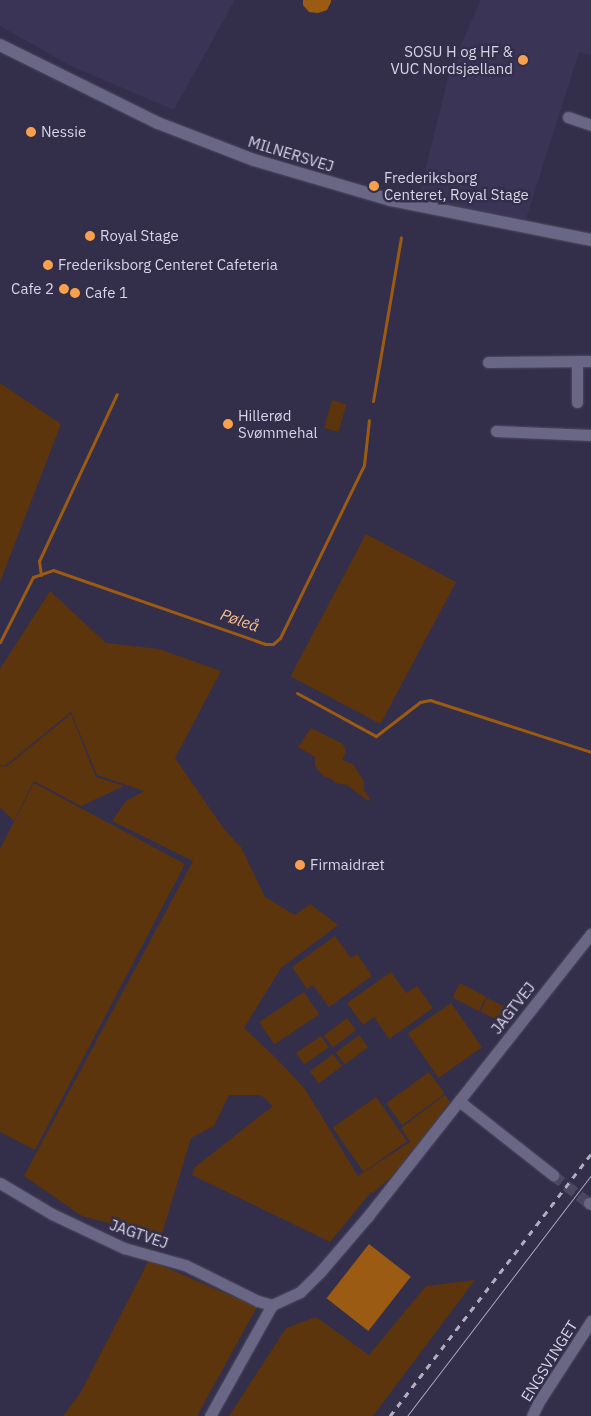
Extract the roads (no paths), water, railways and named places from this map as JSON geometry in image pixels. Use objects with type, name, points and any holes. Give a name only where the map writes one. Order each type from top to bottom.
[{"type":"street","name":"MILNERSVEJ","points":[[0,45],[158,123],[254,160],[391,200],[591,240]]},
{"type":"street","points":[[568,117],[591,125]]},
{"type":"street","points":[[577,361],[577,402]]},
{"type":"street","points":[[488,362],[591,361]]},
{"type":"street","points":[[496,431],[591,435]]},
{"type":"street","name":"JAGTVEJ","points":[[0,1183],[52,1214],[124,1248],[185,1265],[258,1301],[272,1305],[300,1292],[321,1271],[591,934]]},
{"type":"street","points":[[459,1101],[553,1175]]},
{"type":"street","points":[[210,1416],[272,1305]]},
{"type":"street","name":"ENGSVINGET","points":[[532,1416],[538,1403],[591,1321]]},
{"type":"waterway","name":"Pøleå","points":[[373,401],[401,237]]},
{"type":"waterway","points":[[41,575],[39,561],[117,394]]},
{"type":"waterway","name":"Pøleå","points":[[0,642],[33,577],[53,570],[265,644],[273,644],[280,638],[364,465],[369,420]]},
{"type":"waterway","points":[[297,693],[376,736],[420,702],[430,700],[591,752]]},
{"type":"tunnel","points":[[553,1175],[589,1203]]},
{"type":"tram line","points":[[407,1416],[591,1175]]},
{"type":"railway","points":[[390,1416],[591,1154]]},
{"type":"place","name":"SOSU H og HF & VUC Nordsjælland","points":[[523,60]]},
{"type":"place","name":"Nessie","points":[[31,132]]},
{"type":"place","name":"Frederiksborg Centeret, Royal Stage","points":[[374,186]]},
{"type":"place","name":"Royal Stage","points":[[90,236]]},
{"type":"place","name":"Frederiksborg Centeret Cafeteria","points":[[48,265]]},
{"type":"place","name":"Cafe 2","points":[[64,289]]},
{"type":"place","name":"Cafe 1","points":[[75,293]]},
{"type":"place","name":"Hillerød Svømmehal","points":[[228,424]]},
{"type":"place","name":"Firmaidræt","points":[[300,865]]}]
